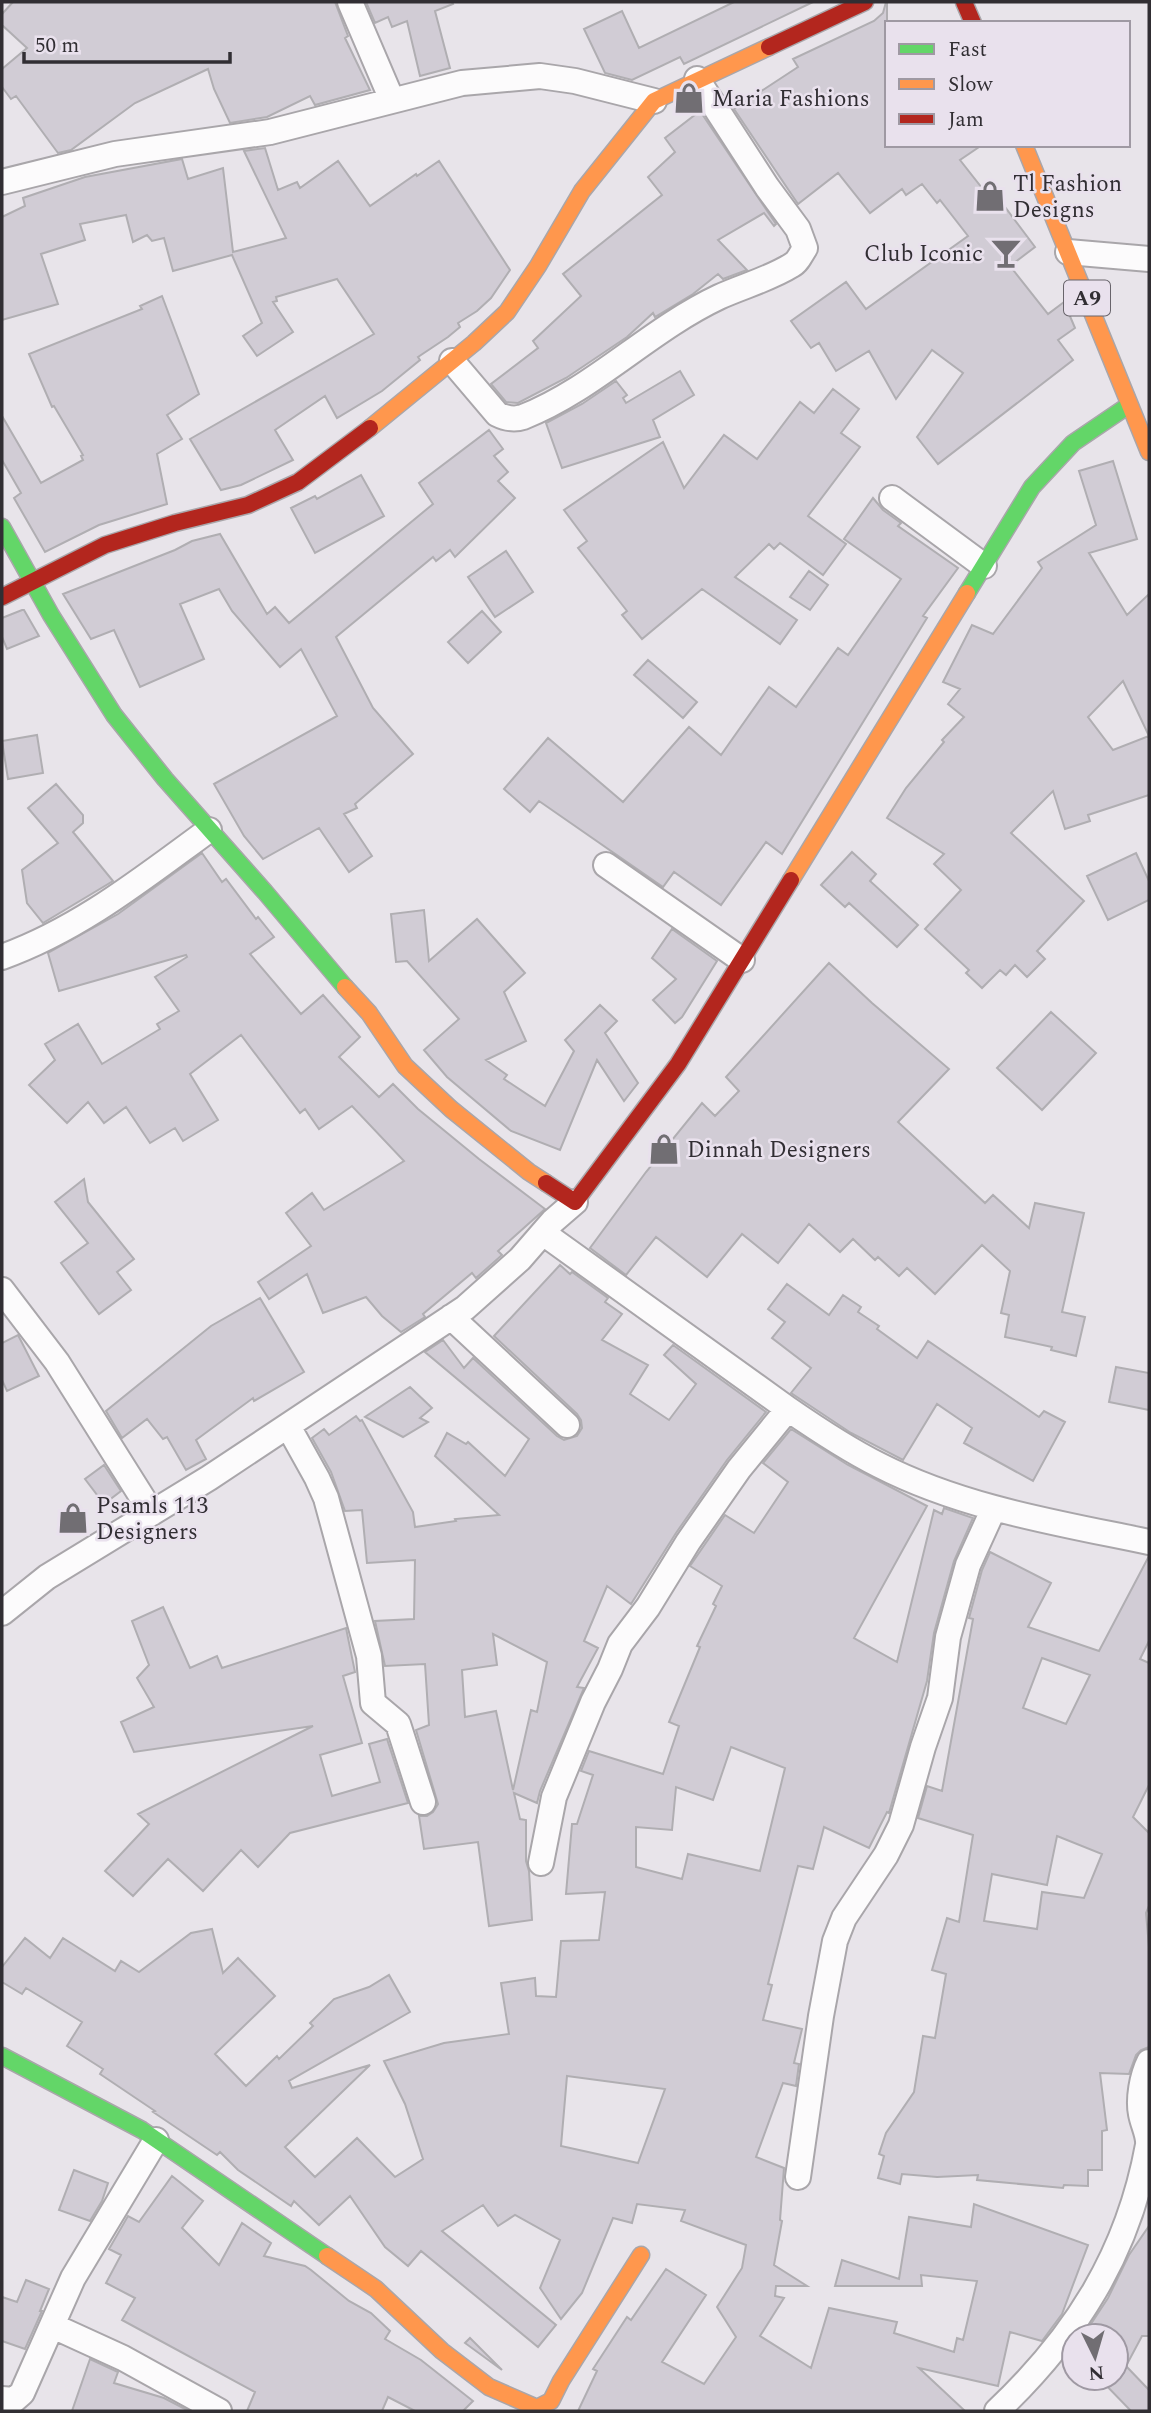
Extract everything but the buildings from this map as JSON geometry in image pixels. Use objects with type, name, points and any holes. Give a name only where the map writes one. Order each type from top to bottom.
[{"type":"street","points":[[350,2],[392,100]]},
{"type":"street","points":[[2,597],[105,545],[175,523],[248,505],[298,482],[359,438],[507,312],[538,266],[582,191],[654,101],[865,2]]},
{"type":"street","points":[[964,2],[971,21]]},
{"type":"street","points":[[2,182],[115,154],[270,132],[461,83],[540,76],[575,81],[654,101]]},
{"type":"street","points":[[452,361],[497,414],[519,419],[588,382],[648,340],[716,299],[795,264],[805,248],[798,229],[766,187],[697,79]]},
{"type":"street","name":"A9","points":[[1025,147],[1149,452]]},
{"type":"street","points":[[1068,252],[1149,259]]},
{"type":"street","points":[[2,1613],[47,1577],[288,1426],[452,1317],[520,1259],[553,1221],[575,1202],[678,1064],[1032,487],[1073,443],[1129,405]]},
{"type":"street","points":[[892,498],[984,566]]},
{"type":"street","points":[[2,527],[78,660],[114,715],[324,965],[369,1013],[405,1066],[492,1143],[529,1172],[575,1202]]},
{"type":"street","points":[[2,957],[85,918],[116,899],[209,830]]},
{"type":"street","points":[[606,865],[742,960]]},
{"type":"street","points":[[543,1233],[788,1409],[878,1465],[925,1486],[994,1508],[1149,1542]]},
{"type":"street","points":[[2,1290],[57,1362],[152,1513]]},
{"type":"street","points":[[452,1317],[567,1425]]},
{"type":"street","points":[[541,1863],[554,1797],[620,1644],[648,1607],[688,1542],[740,1469],[788,1409]]},
{"type":"street","points":[[288,1426],[326,1499],[369,1656],[373,1703],[398,1724],[423,1802]]},
{"type":"street","points":[[798,2177],[821,2016],[835,1941],[844,1918],[886,1855],[901,1825],[940,1698],[948,1637],[968,1565],[994,1508]]},
{"type":"street","points":[[2,2056],[83,2096],[156,2140],[376,2289],[442,2351],[489,2388],[537,2408],[551,2401],[640,2255]]},
{"type":"street","points":[[997,2411],[1033,2376],[1065,2337],[1121,2242],[1138,2191],[1149,2141],[1140,2111],[1143,2073],[1149,2062]]},
{"type":"street","points":[[2,2399],[8,2401],[19,2398],[73,2278],[156,2140]]},
{"type":"street","points":[[53,2326],[123,2358],[219,2411]]},
{"type":"traffic: fast","points":[[967,593],[1032,487],[1073,443],[1129,405]]},
{"type":"traffic: fast","points":[[2,527],[51,615],[114,715],[165,779],[345,987]]},
{"type":"traffic: fast","points":[[2,2056],[142,2130],[327,2256]]},
{"type":"traffic: slow","points":[[370,428],[474,343],[507,312],[538,266],[582,191],[654,101],[769,47]]},
{"type":"traffic: slow","points":[[1025,147],[1149,452]]},
{"type":"traffic: slow","points":[[791,880],[967,593]]},
{"type":"traffic: slow","points":[[345,987],[369,1013],[405,1066],[451,1109],[546,1183]]},
{"type":"traffic: slow","points":[[327,2256],[376,2289],[442,2351],[489,2387],[537,2408],[551,2401],[641,2255]]},
{"type":"traffic: jam","points":[[769,47],[865,2]]},
{"type":"traffic: jam","points":[[964,2],[972,21]]},
{"type":"traffic: jam","points":[[2,597],[105,545],[175,523],[248,505],[298,482],[370,428]]},
{"type":"traffic: jam","points":[[546,1183],[575,1202],[678,1064],[791,880]]},
{"type":"place","name":"Maria Fashions","points":[[689,98]]},
{"type":"place","name":"Tl Fashion Designs","points":[[990,196]]},
{"type":"place","name":"Club Iconic","points":[[1006,253]]},
{"type":"place","name":"Dinnah Designers","points":[[664,1149]]},
{"type":"place","name":"Psamls 113 Designers","points":[[73,1518]]}]
